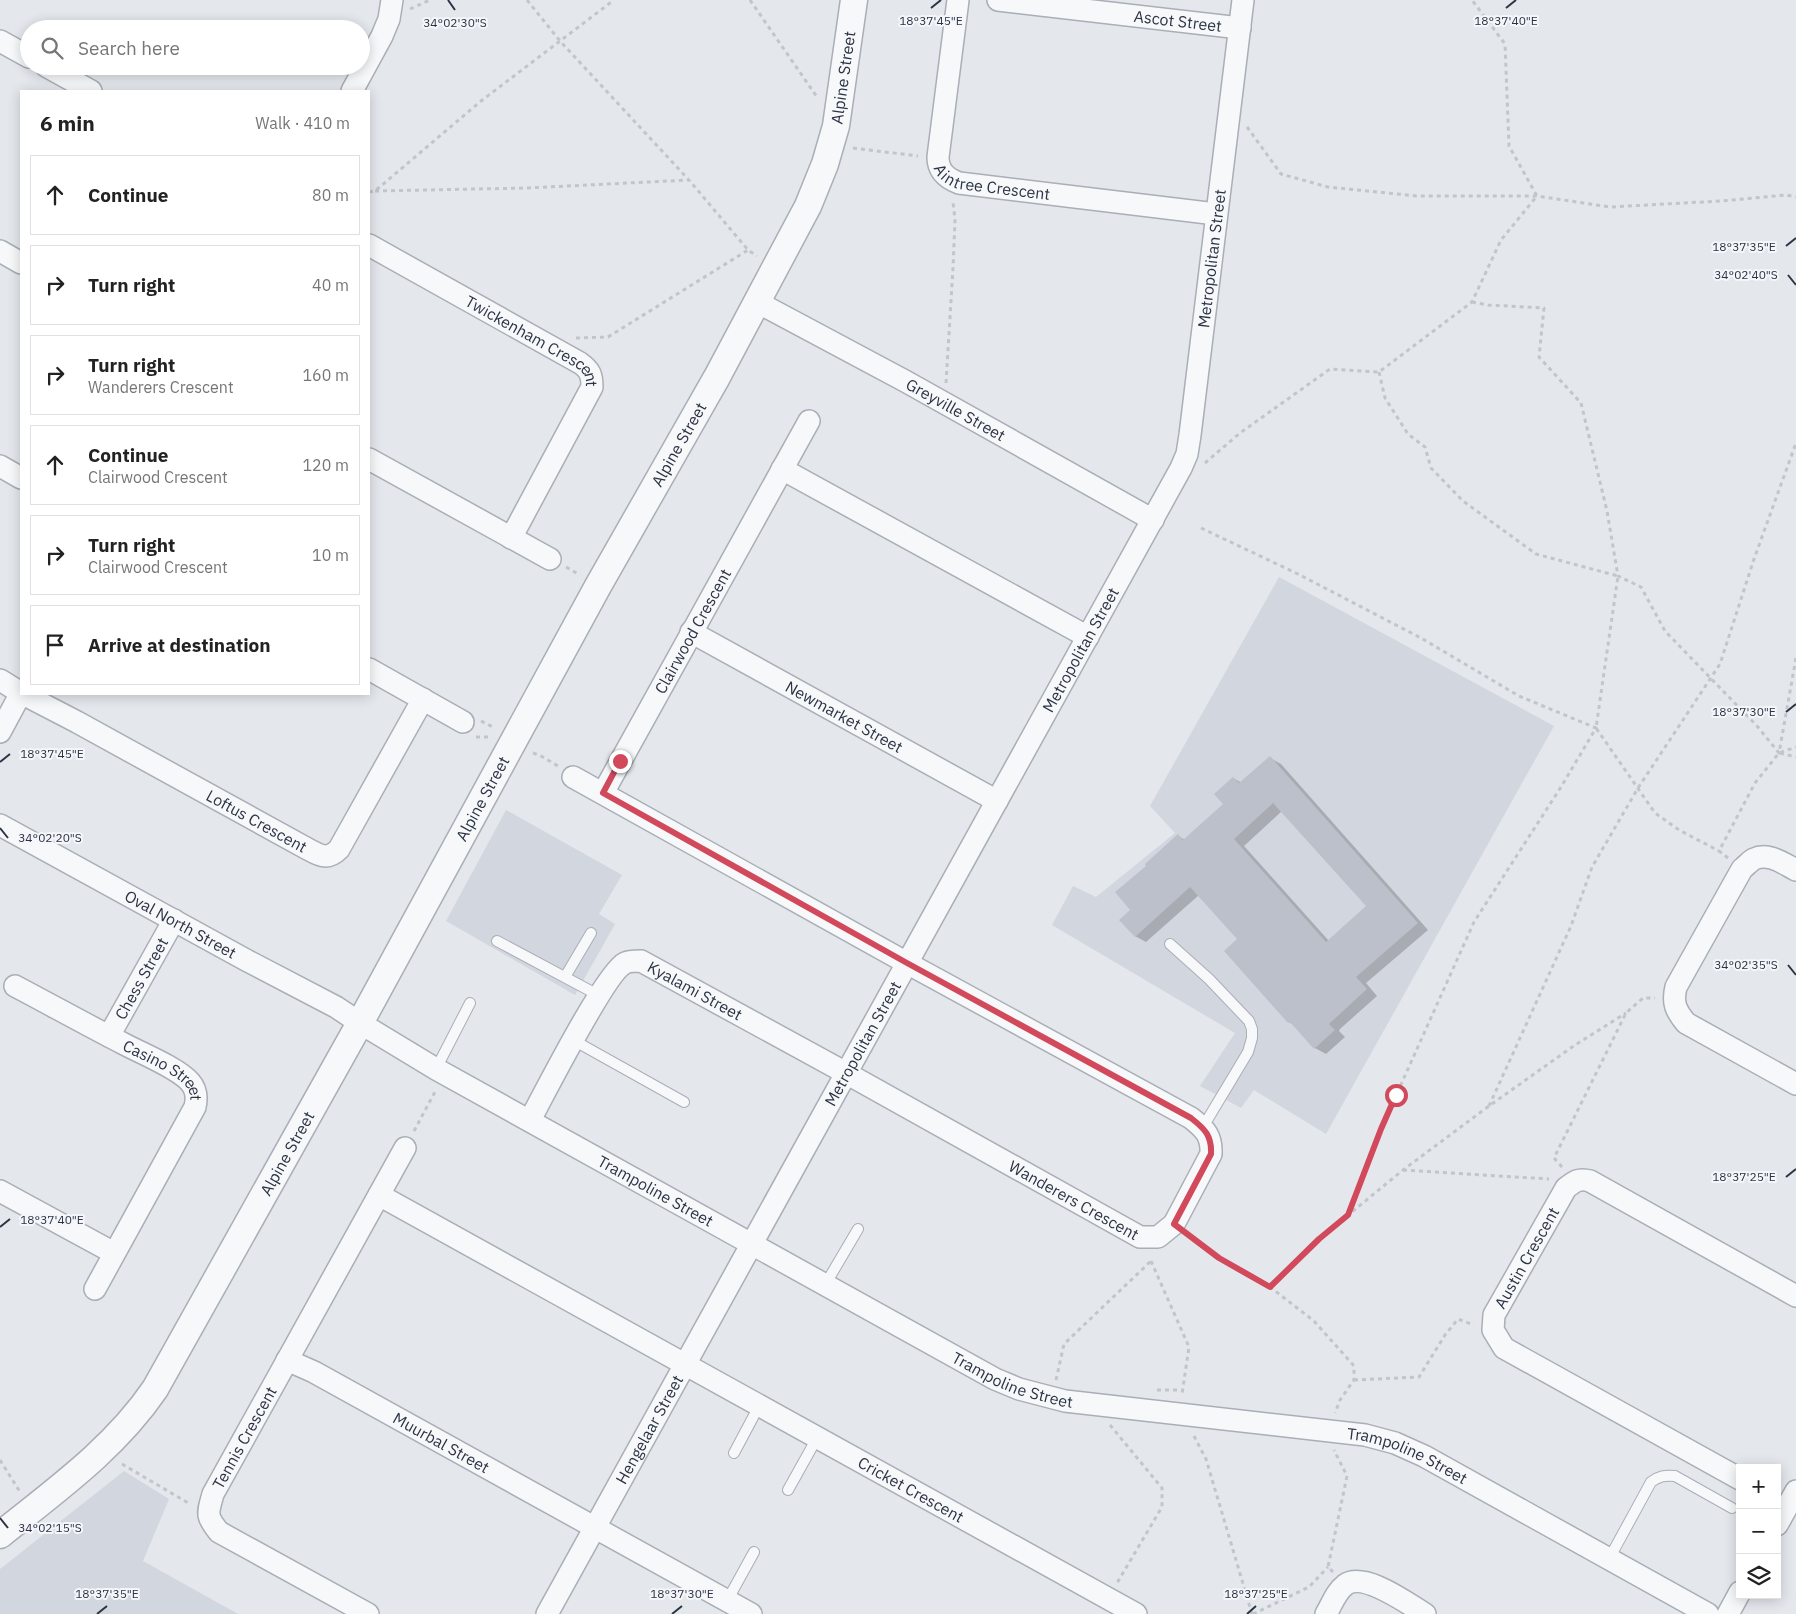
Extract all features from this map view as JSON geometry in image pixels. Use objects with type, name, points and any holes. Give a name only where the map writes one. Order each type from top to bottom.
[{"type":"street","points":[[370,58],[389,19],[392,0]]},
{"type":"street","name":"Alpine Street","points":[[0,1535],[95,1458],[119,1435],[141,1409],[155,1389],[360,1024],[598,586],[717,377],[808,206],[825,164],[839,107],[854,0]]},
{"type":"street","name":"Aintree Crescent","points":[[958,0],[938,157],[940,170],[946,177],[959,183],[1216,214]]},
{"type":"street","name":"Ascot Street","points":[[998,0],[1240,28]]},
{"type":"street","name":"Metropolitan Street","points":[[753,1245],[846,1073],[1182,468],[1187,454],[1243,0]]},
{"type":"street","points":[[0,41],[20,51]]},
{"type":"street","points":[[63,75],[90,90]]},
{"type":"street","points":[[353,90],[361,75]]},
{"type":"street","name":"Twickenham Crescent","points":[[370,246],[589,369],[592,387],[511,538]]},
{"type":"street","points":[[0,251],[20,262]]},
{"type":"street","name":"Greyville Street","points":[[757,302],[905,381],[1153,520]]},
{"type":"street","name":"Clairwood Crescent","points":[[603,793],[809,421]]},
{"type":"street","points":[[370,460],[550,558]]},
{"type":"street","points":[[0,466],[20,477]]},
{"type":"street","points":[[782,469],[1088,637]]},
{"type":"street","name":"Newmarket Street","points":[[692,632],[997,800]]},
{"type":"street","points":[[370,670],[463,722]]},
{"type":"street","points":[[0,680],[20,692]]},
{"type":"street","points":[[0,732],[21,695]]},
{"type":"street","name":"Loftus Crescent","points":[[26,695],[304,847],[327,857],[332,856],[339,849],[423,699]]},
{"type":"street","points":[[568,772],[907,963],[1191,1118],[1203,1127]]},
{"type":"street","name":"Oval North Street","points":[[0,826],[246,960],[336,1006],[360,1024]]},
{"type":"street","points":[[1796,870],[1775,858],[1765,857],[1755,858],[1742,869],[1676,987],[1673,997],[1676,1012],[1686,1023],[1796,1084]]},
{"type":"street","name":"Chess Street","points":[[109,1036],[174,920]]},
{"type":"street","name":"Kyalami Street","points":[[530,1120],[573,1040],[612,974],[625,963],[641,961],[846,1073]]},
{"type":"street","name":"Casino Street","points":[[15,986],[184,1076],[191,1082],[195,1090],[197,1098],[195,1107],[95,1289]]},
{"type":"street","name":"Trampoline Street","points":[[360,1024],[437,1079],[530,1120],[995,1379],[1019,1389],[1088,1404],[1365,1435],[1395,1443],[1424,1456],[1708,1614]]},
{"type":"street","name":"Wanderers Crescent","points":[[846,1073],[1140,1237],[1158,1237],[1174,1224],[1211,1154],[1212,1142],[1203,1127]]},
{"type":"street","name":"Tennis Crescent","points":[[368,1614],[219,1532],[208,1514],[213,1494],[409,1142]]},
{"type":"street","points":[[1575,1180],[1590,1181],[1796,1296]]},
{"type":"street","name":"Austin Crescent","points":[[1575,1180],[1566,1188],[1494,1315],[1493,1330],[1504,1348],[1736,1477]]},
{"type":"street","points":[[0,1191],[114,1253]]},
{"type":"street","points":[[379,1195],[685,1364]]},
{"type":"street","name":"Hengelaar Street","points":[[547,1614],[753,1245]]},
{"type":"street","name":"Muurbal Street","points":[[287,1360],[323,1376],[751,1614]]},
{"type":"street","name":"Cricket Crescent","points":[[685,1364],[1136,1614]]},
{"type":"street","points":[[1781,1517],[1789,1502]]},
{"type":"street","points":[[1326,1614],[1338,1592],[1346,1584],[1356,1581],[1371,1584],[1425,1614]]},
{"type":"street","points":[[1728,1614],[1736,1599]]},
{"type":"lane","points":[[565,977],[591,933]]},
{"type":"lane","points":[[497,941],[600,996]]},
{"type":"lane","points":[[1170,944],[1209,979],[1248,1021],[1252,1029],[1252,1038],[1248,1052],[1203,1127]]},
{"type":"lane","points":[[437,1079],[470,1003]]},
{"type":"lane","points":[[573,1040],[684,1102]]},
{"type":"lane","points":[[826,1284],[858,1229]]},
{"type":"lane","points":[[734,1453],[759,1406]]},
{"type":"lane","points":[[788,1490],[817,1438]]},
{"type":"lane","points":[[1609,1559],[1651,1482],[1658,1477],[1666,1475],[1675,1476],[1732,1508]]},
{"type":"lane","points":[[727,1601],[754,1552]]},
{"type":"path","points":[[527,0],[560,41],[689,180],[748,250],[760,258]]},
{"type":"path","points":[[375,191],[481,101],[614,0]]},
{"type":"path","points":[[750,0],[820,102]]},
{"type":"path","points":[[1472,0],[1505,44],[1509,146],[1537,196]]},
{"type":"path","points":[[1230,104],[1282,174],[1328,187],[1417,196],[1537,196],[1610,207],[1721,201],[1786,195],[1796,197]]},
{"type":"path","points":[[853,148],[919,156]]},
{"type":"path","points":[[370,192],[528,188],[689,180]]},
{"type":"path","points":[[1204,464],[1240,433],[1330,369],[1379,372],[1472,302],[1501,240],[1537,196]]},
{"type":"path","points":[[946,388],[955,220],[953,200]]},
{"type":"path","points":[[572,338],[608,337],[748,250]]},
{"type":"path","points":[[1348,1215],[1381,1129],[1474,922],[1561,787],[1596,728],[1618,576],[1607,511],[1581,403],[1539,357],[1544,308],[1488,305],[1472,302]]},
{"type":"path","points":[[1379,372],[1385,398],[1408,434],[1425,447],[1431,468],[1463,501],[1536,554],[1618,576],[1641,587],[1665,631],[1757,726],[1779,753],[1796,757]]},
{"type":"path","points":[[1489,1106],[1571,926],[1592,867],[1638,788],[1720,664],[1754,559],[1796,443]]},
{"type":"path","points":[[1201,528],[1298,574],[1421,638],[1519,696],[1596,728],[1655,813],[1679,830],[1719,851],[1742,869]]},
{"type":"path","points":[[1719,851],[1755,783],[1779,753],[1796,658]]},
{"type":"path","points":[[1779,753],[1796,747]]},
{"type":"path","points":[[533,753],[568,772]]},
{"type":"path","points":[[1270,1287],[1319,1239],[1348,1215],[1403,1170],[1489,1106],[1575,1045],[1626,1013],[1643,998],[1673,997]]},
{"type":"path","points":[[1575,1180],[1554,1158],[1626,1013]]},
{"type":"path","points":[[409,1142],[437,1079]]},
{"type":"path","points":[[1403,1170],[1575,1180]]},
{"type":"path","points":[[1174,1224],[1219,1258],[1270,1287],[1314,1321],[1349,1360],[1354,1366],[1354,1380],[1340,1400],[1335,1413]]},
{"type":"path","points":[[1052,1397],[1064,1344],[1151,1261]]},
{"type":"path","points":[[1354,1380],[1419,1377],[1445,1335],[1458,1319],[1493,1330]]},
{"type":"path","points":[[1108,1422],[1162,1488],[1162,1508],[1108,1598]]},
{"type":"path","points":[[1253,1614],[1309,1587],[1328,1567],[1347,1476],[1333,1448]]},
{"type":"path","points":[[0,1460],[21,1493]]},
{"type":"path","points":[[122,1464],[197,1508]]},
{"type":"path","points":[[1328,1567],[1346,1584]]},
{"type":"shaded area","points":[[1279,577],[1554,726],[1326,1134],[1254,1090],[1241,1108],[1200,1086],[1235,1033],[1052,925],[1073,886],[1096,897],[1175,833],[1150,806]]},
{"type":"shaded area","points":[[506,810],[622,875],[599,914],[615,924],[575,995],[446,921]]},
{"type":"shaded area","points":[[124,1471],[169,1499],[143,1561],[238,1614],[0,1614],[0,1569]]},
{"type":"building","points":[[1270,756],[1418,923],[1356,977],[1367,989],[1329,1024],[1335,1030],[1314,1049],[1290,1022],[1288,1023],[1224,951],[1237,939],[1190,887],[1135,937],[1119,920],[1130,910],[1115,892],[1146,866],[1145,864],[1178,834],[1183,840],[1223,804],[1214,794],[1233,777],[1239,783]],"holes":[[[1273,803],[1366,906],[1326,942],[1234,839]]]},
{"type":"route","points":[[620,761],[603,793],[907,963],[1191,1118],[1203,1127],[1212,1142],[1211,1154],[1174,1224],[1219,1258],[1270,1287],[1319,1239],[1348,1215],[1396,1095]]}]
